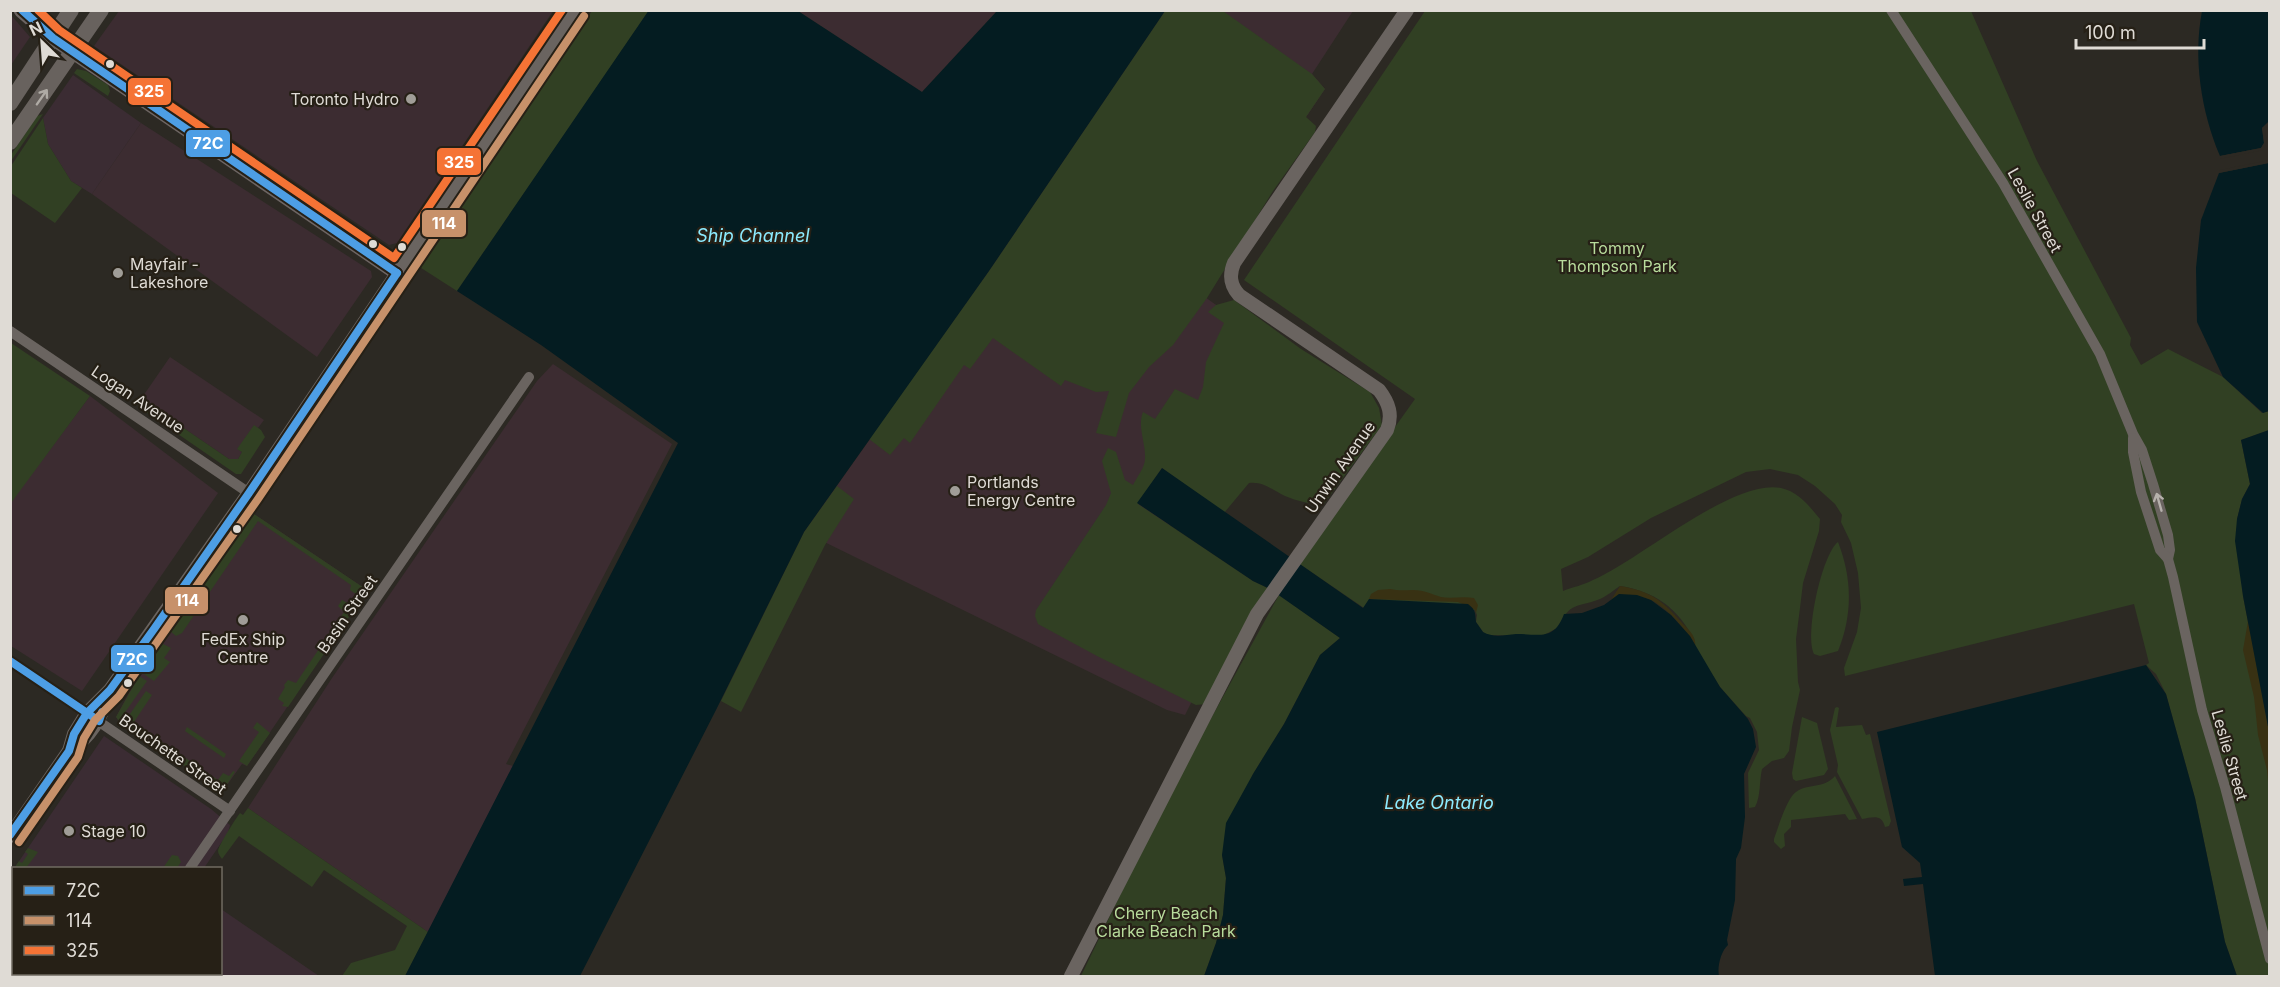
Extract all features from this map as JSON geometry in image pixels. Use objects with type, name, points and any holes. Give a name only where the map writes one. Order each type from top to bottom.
[{"type":"highway","points":[[10,104],[71,10]]},
{"type":"highway","points":[[10,142],[101,10]]},
{"type":"main road","points":[[21,10],[53,38],[397,273]]},
{"type":"street","points":[[10,836],[69,751],[74,734],[87,713],[110,690],[249,493],[575,10]]},
{"type":"street","name":"Unwin Avenue","points":[[1071,976],[1257,615],[1387,430],[1390,417],[1389,405],[1379,390],[1239,295],[1233,286],[1231,272],[1234,263],[1407,10]]},
{"type":"street","name":"Leslie Street","points":[[1891,10],[2003,183],[2100,354],[2133,434],[2133,452],[2141,492],[2160,550],[2168,559],[2202,710],[2225,787],[2270,959]]},
{"type":"street","name":"Logan Avenue","points":[[10,331],[249,493]]},
{"type":"street","name":"Basin Street","points":[[191,867],[528,377]]},
{"type":"street","name":"Bouchette Street","points":[[10,661],[230,811]]},
{"type":"street","points":[[69,751],[82,742],[99,721],[110,690]]},
{"type":"shaded area","points":[[119,11],[553,11],[397,243],[389,245],[94,46]]},
{"type":"shaded area","points":[[798,11],[997,11],[922,92]]},
{"type":"shaded area","name":"Portlands Energy Centre","points":[[1165,11],[1353,11],[1312,74],[1325,89],[1191,287],[1293,360],[1274,465],[1180,481],[1162,468],[1194,697],[1185,715],[1167,710],[804,532],[989,271]]},
{"type":"shaded area","points":[[11,15],[30,37],[11,65]]},
{"type":"shaded area","points":[[73,75],[141,123],[92,194],[71,181],[48,144],[43,118]]},
{"type":"shaded area","points":[[141,123],[371,271],[372,277],[317,357],[92,194]]},
{"type":"shaded area","points":[[170,357],[264,420],[258,428],[254,426],[238,449],[242,452],[238,459],[229,459],[141,399]]},
{"type":"shaded area","points":[[553,364],[672,444],[506,764],[513,766],[428,932],[248,808],[332,678],[537,381]]},
{"type":"shaded area","points":[[90,396],[218,493],[82,691],[11,646],[10,503]]},
{"type":"shaded area","points":[[251,512],[367,590],[247,766],[242,764],[222,792],[116,717],[136,680]]},
{"type":"shaded area","points":[[104,736],[211,809],[230,825],[228,833],[205,867],[15,867]]},
{"type":"shaded area","points":[[11,873],[12,975],[222,975],[222,910],[319,976],[11,976]]},
{"type":"green space","points":[[592,11],[649,11],[457,291],[418,266]]},
{"type":"green space","points":[[1165,11],[1223,11],[1312,74],[1325,89],[1306,117],[1316,126],[1315,132],[1273,191],[1207,298],[1173,345],[1149,367],[1129,393],[1116,437],[1096,433],[1109,391],[1096,392],[1065,380],[1061,386],[993,338],[970,369],[964,365],[910,443],[904,438],[890,455],[869,439],[989,271]]},
{"type":"green space","name":"Tommy Thompson Park","points":[[1425,11],[1971,11],[2037,161],[2131,338],[2130,345],[2141,365],[2168,349],[2223,377],[2262,413],[2269,411],[2269,430],[2241,440],[2250,484],[2242,499],[2237,519],[2243,596],[2269,732],[2269,976],[2237,976],[2225,942],[2195,798],[2166,694],[2156,674],[2146,665],[2149,663],[2134,604],[1845,676],[1844,668],[1857,632],[1861,608],[1858,573],[1851,543],[1841,522],[1842,515],[1835,504],[1815,486],[1798,475],[1770,469],[1746,472],[1651,518],[1588,557],[1561,569],[1563,591],[1586,583],[1613,570],[1713,507],[1738,495],[1761,488],[1781,488],[1793,493],[1803,500],[1820,519],[1819,531],[1803,583],[1796,639],[1800,690],[1789,751],[1784,758],[1772,761],[1762,769],[1757,803],[1755,807],[1749,808],[1748,773],[1759,750],[1757,732],[1750,718],[1720,687],[1695,648],[1693,637],[1679,617],[1669,606],[1654,597],[1620,586],[1600,599],[1571,609],[1559,627],[1542,636],[1487,635],[1476,622],[1475,610],[1364,608],[1298,563],[1415,399],[1244,280]]},
{"type":"green space","points":[[77,69],[86,71],[108,85],[110,91],[108,96],[74,73]]},
{"type":"green space","points":[[43,114],[11,161],[11,155],[37,116]]},
{"type":"green space","points":[[43,118],[48,144],[71,181],[82,188],[55,223],[11,193],[11,166]]},
{"type":"green space","points":[[1234,300],[1301,349],[1370,392],[1379,408],[1382,425],[1323,505],[1299,501],[1263,485],[1249,483],[1224,513],[1162,468],[1138,504],[1253,581],[1270,589],[1205,704],[1196,705],[1038,624],[1035,616],[1036,610],[1106,505],[1111,493],[1102,461],[1108,448],[1116,452],[1125,480],[1133,485],[1145,462],[1141,429],[1143,412],[1155,419],[1175,389],[1198,400],[1203,387],[1206,362],[1224,323],[1208,312],[1216,305]]},
{"type":"green space","points":[[11,343],[90,396],[11,503]]},
{"type":"green space","points":[[147,403],[229,459],[238,459],[242,452],[237,449],[254,425],[265,437],[241,474],[236,474],[146,412]]},
{"type":"green space","points":[[837,486],[854,499],[825,545],[741,712],[721,701],[804,532]]},
{"type":"green space","points":[[251,512],[367,590],[364,595],[357,595],[350,590],[351,585],[258,521],[182,633],[176,636],[170,631]]},
{"type":"green space","points":[[1838,542],[1848,583],[1846,623],[1838,651],[1820,656],[1814,654],[1812,644],[1813,613],[1826,562]]},
{"type":"green space","name":"Cherry Beach Clarke Beach Park","points":[[1279,595],[1340,638],[1320,655],[1284,724],[1253,774],[1222,855],[1226,878],[1223,915],[1204,976],[1081,976],[1165,802]]},
{"type":"green space","points":[[342,600],[351,605],[353,611],[288,707],[282,706],[284,703],[278,699],[284,685],[288,680],[296,683],[344,612],[338,606]]},
{"type":"green space","points":[[161,643],[171,648],[164,658],[170,662],[154,681],[141,672]]},
{"type":"green space","points":[[139,676],[147,681],[119,721],[116,717]]},
{"type":"green space","points":[[146,691],[152,695],[134,722],[147,731],[142,737],[123,724]]},
{"type":"green space","points":[[1837,707],[1839,708],[1836,727],[1862,725],[1866,735],[1870,734],[1891,821],[1889,826],[1885,827],[1882,820],[1877,817],[1862,819],[1837,772],[1838,765],[1830,730]]},
{"type":"green space","points":[[1802,717],[1817,723],[1828,769],[1824,775],[1796,781],[1792,773]]},
{"type":"green space","points":[[257,722],[270,733],[247,766],[239,761],[259,732],[253,728]]},
{"type":"green space","points":[[187,727],[226,754],[224,758],[185,731]]},
{"type":"green space","points":[[153,736],[218,780],[223,773],[229,776],[233,771],[235,772],[222,792],[151,743]]},
{"type":"green space","points":[[1835,776],[1857,819],[1849,820],[1845,814],[1791,820],[1791,827],[1784,834],[1785,846],[1781,849],[1774,839],[1789,800],[1801,789],[1826,783]]},
{"type":"green space","points":[[248,808],[428,932],[405,976],[342,976],[351,963],[395,950],[407,926],[324,870],[312,887],[239,836],[222,859],[218,851],[221,844],[240,813],[243,815]]},
{"type":"green space","points":[[28,848],[38,852],[27,867],[15,867],[19,861],[22,863],[28,854],[25,852]]},
{"type":"green space","points":[[172,855],[178,856],[181,862],[178,867],[164,867]]},
{"type":"green space","points":[[12,872],[11,897],[11,873]]},
{"type":"sand","points":[[1620,586],[1656,598],[1694,637],[1695,648],[1677,622],[1653,601],[1619,594],[1611,600]]},
{"type":"sand","points":[[1378,590],[1421,591],[1445,598],[1474,598],[1478,605],[1476,613],[1475,610],[1458,602],[1369,599],[1371,594]]},
{"type":"sand","points":[[2248,621],[2269,732],[2269,793],[2267,770],[2258,735],[2254,697],[2243,650]]},
{"type":"water","name":"Ship Channel","points":[[649,10],[798,11],[922,92],[997,11],[1165,11],[989,271],[804,532],[580,976],[405,976],[678,443],[541,345],[457,291]]},
{"type":"water","points":[[2202,11],[2269,11],[2269,121],[2262,128],[2264,143],[2261,148],[2220,156],[2208,121],[2200,84],[2198,47]]},
{"type":"water","points":[[2269,163],[2269,411],[2263,413],[2223,377],[2197,322],[2196,268],[2201,220],[2219,173]]},
{"type":"water","points":[[2269,430],[2269,732],[2235,541],[2242,499],[2250,484],[2241,440]]},
{"type":"water","name":"Lake Ontario","points":[[1162,468],[1363,608],[1369,599],[1468,604],[1474,610],[1476,622],[1483,632],[1495,636],[1539,635],[1551,632],[1556,629],[1564,614],[1582,613],[1604,605],[1619,594],[1637,595],[1651,600],[1671,615],[1690,636],[1720,687],[1748,719],[1753,729],[1756,747],[1744,774],[1745,817],[1741,848],[1736,859],[1735,900],[1728,945],[1720,959],[1719,976],[1204,976],[1223,915],[1226,878],[1222,855],[1226,823],[1284,724],[1320,655],[1340,638],[1270,589],[1253,581],[1137,503]]},
{"type":"water","points":[[2146,665],[2166,694],[2195,798],[2225,942],[2237,976],[1935,976],[1923,884],[1904,886],[1903,879],[1922,877],[1920,863],[1902,847],[1877,732]]},
{"type":"pier","points":[[2270,121],[2270,125],[2265,129],[2267,143],[2263,150],[2220,159],[2220,156],[2261,148],[2264,143],[2262,128]]},
{"type":"pier","points":[[2269,160],[2269,173],[2268,163],[2219,173],[2220,170]]},
{"type":"transit line","name":"72C","points":[[22,10],[53,38],[397,273]]},
{"type":"transit line","name":"325","points":[[38,10],[59,30],[394,258],[562,10]]},
{"type":"transit line","name":"114","points":[[19,842],[78,757],[84,738],[95,720],[119,696],[258,499],[584,16]]},
{"type":"transit line","name":"72C","points":[[10,835],[69,751],[74,734],[87,713],[110,690],[154,629],[397,273]]},
{"type":"transit line","name":"72C","points":[[10,661],[99,721],[102,712]]},
{"type":"place","name":"Toronto Hydro","points":[[411,99]]},
{"type":"place","name":"Mayfair - Lakeshore","points":[[118,273]]},
{"type":"place","name":"Portlands Energy Centre","points":[[955,491]]},
{"type":"place","name":"FedEx Ship Centre","points":[[243,620]]},
{"type":"place","name":"Stage 10","points":[[69,831]]}]
